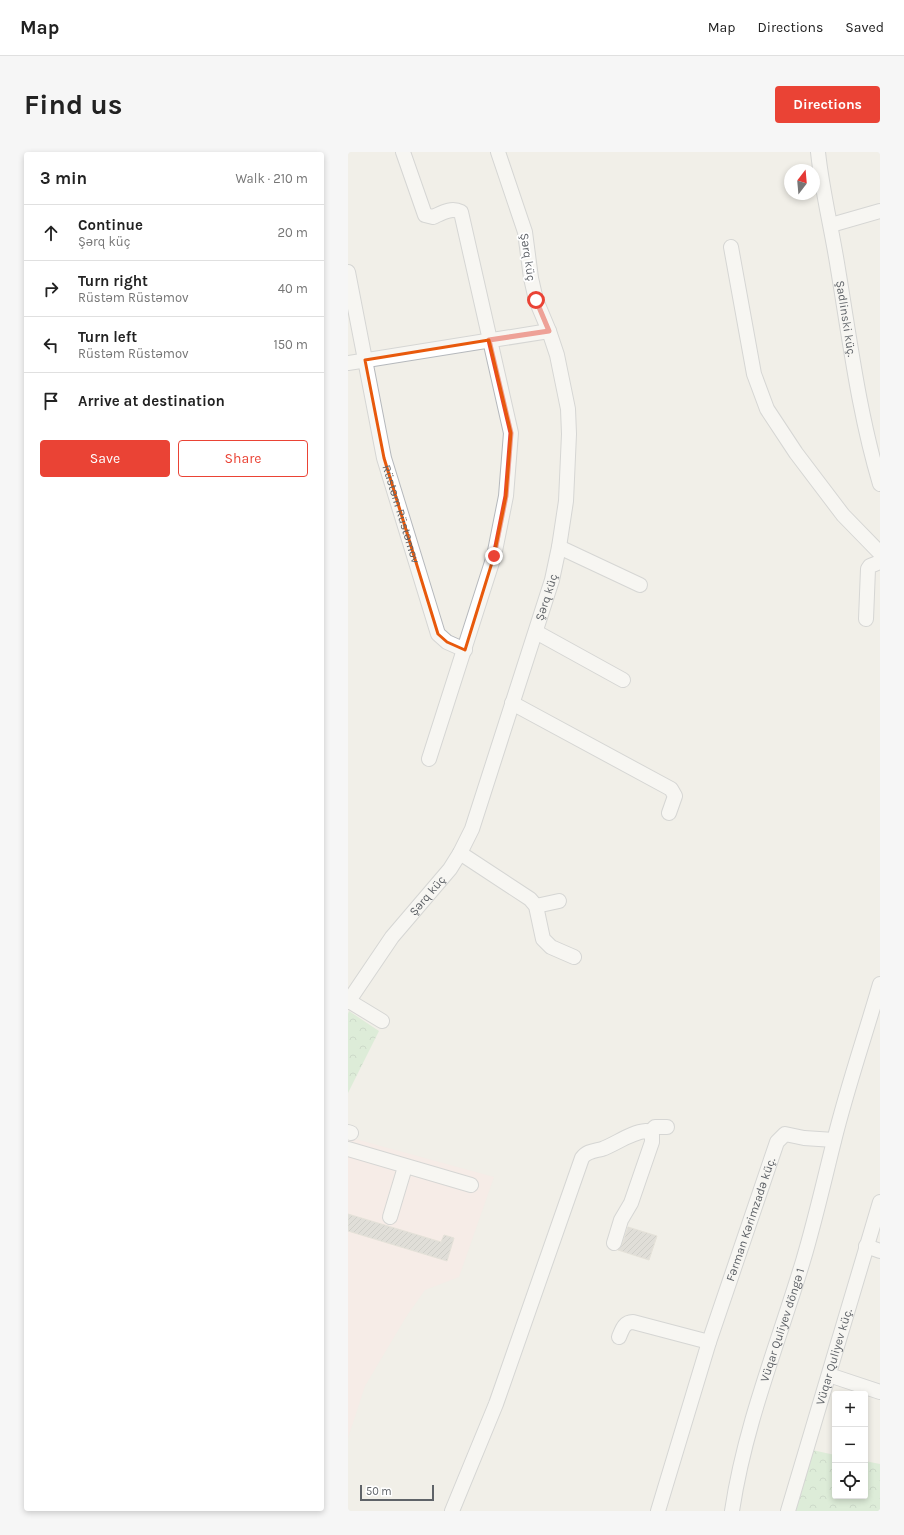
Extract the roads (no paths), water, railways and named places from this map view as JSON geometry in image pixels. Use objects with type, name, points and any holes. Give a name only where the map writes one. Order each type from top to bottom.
[{"type":"street","points":[[404,152],[425,215],[433,217],[448,210],[456,209],[461,212],[511,433],[506,496],[494,556],[429,760]]},
{"type":"street","name":"Şərq küç","points":[[348,1001],[392,937],[450,869],[472,829],[536,632],[552,580],[559,547],[566,502],[569,434],[568,409],[557,355],[536,300],[531,278],[525,232],[498,152]]},
{"type":"street","name":"Şadlinski küç.","points":[[818,152],[824,198],[831,225],[850,348],[870,450],[880,484]]},
{"type":"street","points":[[831,225],[880,212]]},
{"type":"street","points":[[731,247],[754,374],[767,409],[796,453],[842,515],[880,553]]},
{"type":"street","name":"Rüstəm Rüstəmov","points":[[348,272],[384,458],[438,634],[447,642],[465,650]]},
{"type":"street","points":[[348,363],[549,331]]},
{"type":"street","points":[[559,547],[640,585]]},
{"type":"street","points":[[866,619],[868,569],[870,566],[880,562]]},
{"type":"street","points":[[536,632],[623,680]]},
{"type":"street","points":[[512,703],[670,789],[675,796],[669,813]]},
{"type":"street","points":[[460,853],[530,899],[536,906],[543,939],[551,947],[574,957]]},
{"type":"street","points":[[536,906],[559,901]]},
{"type":"street","points":[[834,1140],[880,984]]},
{"type":"street","points":[[348,1001],[382,1021]]},
{"type":"street","points":[[650,1132],[655,1127],[667,1127]]},
{"type":"street","points":[[452,1511],[496,1404],[582,1158],[588,1152],[602,1149],[642,1131],[650,1132]]},
{"type":"street","points":[[614,1243],[621,1220],[631,1203],[653,1139],[650,1132]]},
{"type":"street","name":"Fərman Kərimzadə küç.","points":[[658,1511],[709,1342],[777,1142],[785,1134],[804,1138],[834,1140]]},
{"type":"street","name":"Vüqar Quliyev döngə 1","points":[[732,1511],[744,1447],[772,1354],[803,1261],[821,1197],[834,1140]]},
{"type":"street","points":[[348,1149],[405,1167],[471,1185]]},
{"type":"street","points":[[390,1217],[405,1167]]},
{"type":"street","name":"Vüqar Quliyev küç.","points":[[788,1511],[880,1202]]},
{"type":"street","points":[[866,1246],[880,1251]]},
{"type":"street","points":[[619,1337],[625,1324],[633,1322],[709,1342]]},
{"type":"street","points":[[829,1375],[880,1392]]}]
